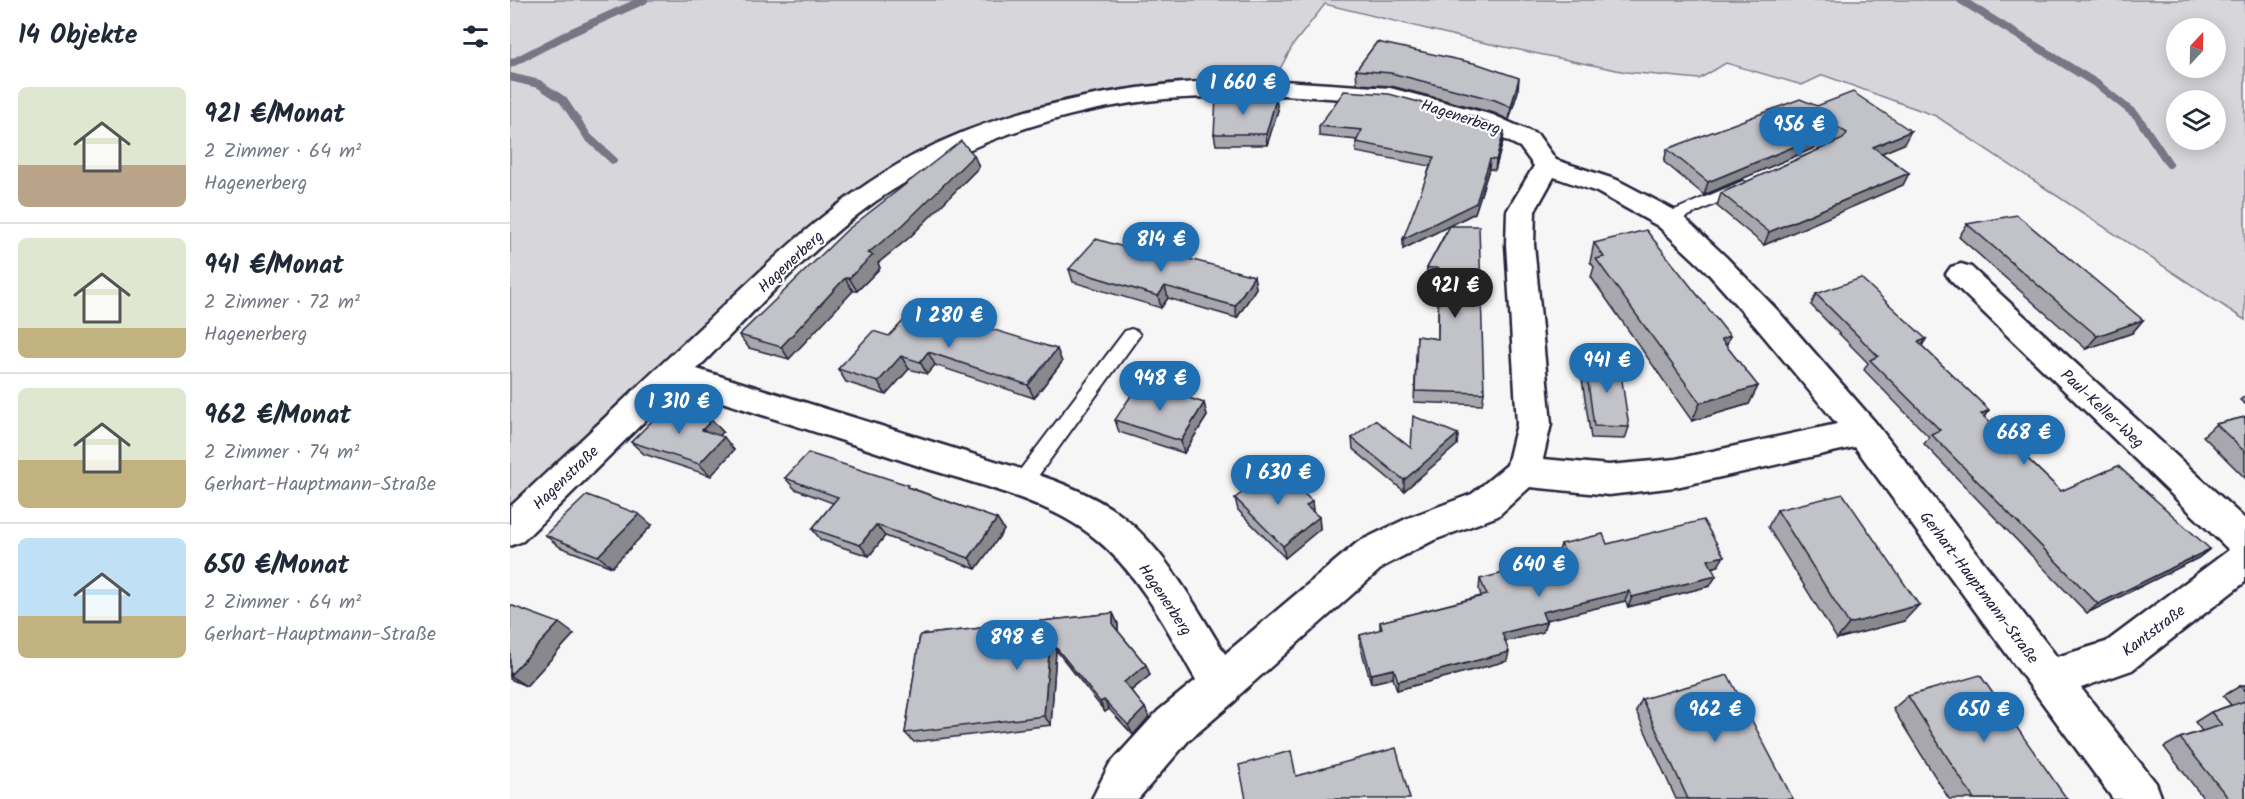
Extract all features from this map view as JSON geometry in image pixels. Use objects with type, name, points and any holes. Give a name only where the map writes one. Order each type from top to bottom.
[{"type":"street","name":"Hagenerberg","points":[[1222,686],[1152,573],[1110,528],[1068,504],[1021,484],[671,373],[804,246],[865,196],[906,170],[975,138],[1032,118],[1105,101],[1165,92],[1283,88],[1390,95],[1484,120],[1529,141],[1547,166]]},
{"type":"street","points":[[1114,799],[1124,780],[1173,726],[1222,686],[1371,554],[1421,530],[1485,505],[1523,471],[1534,424],[1520,244],[1521,211],[1547,166],[1607,186],[1668,219]]},
{"type":"street","name":"Gerhart-Hauptmann-Straße","points":[[1668,219],[1716,264],[1767,319],[1863,432],[2140,799]]},
{"type":"street","name":"Paul-Keller-Weg","points":[[1961,274],[2245,542]]},
{"type":"street","name":"Hagenstraße","points":[[510,530],[671,373]]},
{"type":"street","points":[[1523,471],[1609,480],[1676,473],[1863,432]]},
{"type":"street","name":"Kantstraße","points":[[2050,679],[2118,657],[2245,560]]},
{"type":"lane","points":[[1668,219],[1755,180]]},
{"type":"lane","points":[[1021,484],[1131,335]]},
{"type":"shaded area","points":[[510,0],[2245,0],[2245,320],[1936,116],[1823,75],[1802,85],[1726,63],[1699,79],[1626,72],[1476,41],[1325,4],[1293,45],[1275,78],[1170,82],[1109,92],[1035,110],[977,127],[909,158],[862,189],[510,516]]},
{"type":"building","points":[[1377,42],[1478,64],[1519,78],[1511,107],[1495,100],[1391,73],[1356,70]]},
{"type":"building","points":[[1344,91],[1389,94],[1475,117],[1504,131],[1496,160],[1490,159],[1476,203],[1403,239],[1434,157],[1356,142],[1362,130],[1319,126]]},
{"type":"building","points":[[1853,92],[1911,131],[1873,147],[1909,173],[1769,232],[1721,193],[1843,139],[1847,133],[1839,128],[1708,182],[1667,149],[1800,99],[1817,106]]},
{"type":"building","points":[[1216,98],[1276,99],[1266,134],[1214,134]]},
{"type":"building","points":[[961,141],[974,155],[903,225],[868,253],[873,255],[849,278],[845,278],[781,347],[739,335],[847,230]]},
{"type":"building","points":[[2017,215],[2143,320],[2097,336],[1967,224]]},
{"type":"building","points":[[1450,226],[1479,226],[1484,393],[1415,391],[1417,336],[1438,339],[1439,268],[1427,268]]},
{"type":"building","points":[[1646,230],[1730,336],[1721,339],[1758,386],[1700,403],[1596,259],[1604,257],[1594,243]]},
{"type":"building","points":[[1096,239],[1151,255],[1155,250],[1254,276],[1235,306],[1165,286],[1158,296],[1069,269]]},
{"type":"building","points":[[1861,278],[1926,339],[1918,342],[1989,410],[1981,414],[2061,491],[2118,466],[2210,549],[2098,604],[1931,434],[1940,430],[1870,360],[1878,356],[1816,294]]},
{"type":"building","points":[[918,312],[932,316],[935,312],[1057,349],[1028,385],[928,352],[920,362],[901,356],[878,382],[838,369],[873,331],[889,336],[909,315]]},
{"type":"building","points":[[1585,360],[1619,361],[1629,427],[1594,426]]},
{"type":"building","points":[[1140,382],[1204,403],[1181,441],[1115,420]]},
{"type":"building","points":[[667,406],[712,420],[702,430],[724,437],[699,464],[631,442]]},
{"type":"building","points":[[1413,416],[1458,434],[1404,480],[1352,438],[1375,420],[1411,448]]},
{"type":"building","points":[[2245,417],[2245,452],[2216,424]]},
{"type":"building","points":[[808,453],[908,485],[907,487],[997,519],[969,558],[876,525],[860,545],[812,529],[838,497],[785,478]]},
{"type":"building","points":[[1275,468],[1312,501],[1306,506],[1319,517],[1283,546],[1235,498]]},
{"type":"building","points":[[1843,494],[1919,605],[1849,624],[1777,510]]},
{"type":"building","points":[[587,495],[639,514],[598,556],[545,535]]},
{"type":"building","points":[[1703,520],[1724,556],[1708,560],[1716,576],[1632,597],[1629,591],[1542,612],[1546,622],[1502,633],[1509,652],[1398,681],[1394,669],[1371,674],[1360,635],[1382,629],[1380,622],[1487,595],[1480,579],[1567,557],[1561,544],[1603,534],[1607,544]]},
{"type":"building","points":[[510,605],[559,623],[510,675]]},
{"type":"building","points":[[1113,613],[1113,625],[1146,665],[1124,682],[1145,708],[1128,725],[1104,700],[1100,702],[1050,640],[1044,716],[905,733],[920,635]]},
{"type":"building","points":[[1728,675],[1793,799],[1688,799],[1642,699]]},
{"type":"building","points":[[1980,675],[2067,799],[1974,799],[1908,696]]},
{"type":"building","points":[[2245,701],[2245,799],[2229,799],[2180,738],[2222,725],[2211,712]]},
{"type":"building","points":[[1396,748],[1410,799],[1246,799],[1239,765],[1291,751],[1296,776]]},
{"type":"waterway","points":[[510,64],[570,33],[644,0]]},
{"type":"waterway","points":[[1961,0],[2097,84],[2137,116],[2169,164]]},
{"type":"waterway","points":[[510,77],[539,84],[563,100],[588,137],[613,160]]}]
